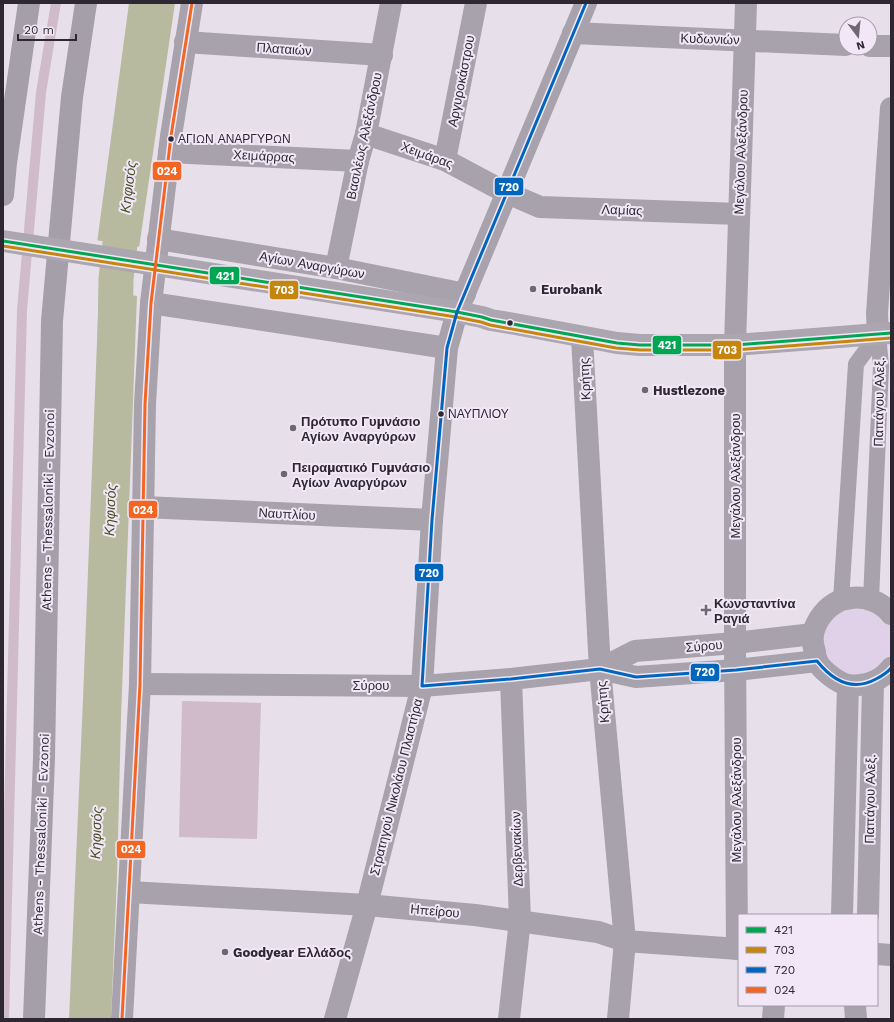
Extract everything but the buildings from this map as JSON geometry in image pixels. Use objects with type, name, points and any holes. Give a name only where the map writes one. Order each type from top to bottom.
[{"type":"highway","points":[[3,195],[6,163],[29,3]]},
{"type":"highway","name":"Athens - Thessaloniki - Evzonoi","points":[[34,1019],[44,750],[52,321],[72,97],[86,3]]},
{"type":"main road","name":"Αγίων Αναργύρων","points":[[3,241],[419,306],[461,303],[482,317],[490,320],[617,343],[640,345],[735,345],[885,334]]},
{"type":"street","points":[[122,1019],[140,684],[145,404],[150,303],[169,152],[192,3]]},
{"type":"street","name":"Βασιλέως Αλεξάνδρου","points":[[336,268],[358,161],[366,134],[391,3]]},
{"type":"street","name":"Αργυροκάστρου","points":[[446,160],[476,3]]},
{"type":"street","name":"Στρατηγού Νικολάου Πλαστήρα","points":[[335,1019],[367,905],[422,686],[432,520],[447,348],[461,303],[586,3]]},
{"type":"street","name":"Μεγάλου Αλεξάνδρου","points":[[738,949],[735,643],[735,345],[746,3]]},
{"type":"street","name":"Κυδωνιών","points":[[573,33],[838,45]]},
{"type":"street","name":"Πλαταιών","points":[[185,42],[382,55]]},
{"type":"street","points":[[878,46],[891,46]]},
{"type":"street","points":[[885,334],[877,314],[891,108]]},
{"type":"street","name":"Χειμάρας","points":[[366,134],[446,160],[507,193]]},
{"type":"street","name":"Χειμάρρας","points":[[169,152],[358,161]]},
{"type":"street","name":"Λαμίας","points":[[507,193],[540,207],[739,214]]},
{"type":"street","name":"Αγίων Αναργύρων","points":[[158,239],[336,268],[461,303]]},
{"type":"street","points":[[150,303],[447,348]]},
{"type":"street","name":"Παπάγου Αλεξ.","points":[[841,600],[856,364],[885,334]]},
{"type":"street","name":"Παπάγου Αλεξ.","points":[[871,600],[881,366],[885,334]]},
{"type":"street","name":"Κρήτης","points":[[582,337],[600,669],[625,942],[618,1019]]},
{"type":"street","name":"Ναυπλίου","points":[[143,507],[432,520]]},
{"type":"street","points":[[891,614],[887,609],[871,600],[859,597],[841,600],[828,608],[819,619],[813,634],[813,644],[817,660],[821,667],[830,676],[848,685],[860,685],[873,682],[888,672],[891,668]]},
{"type":"street","name":"Σύρου","points":[[600,669],[635,651],[735,643],[813,634]]},
{"type":"street","name":"Σύρου","points":[[140,684],[422,686],[511,679],[600,669],[636,677],[736,670],[817,660]]},
{"type":"street","name":"Δερβενακίων","points":[[508,1019],[520,920],[511,679]]},
{"type":"street","name":"Παπάγου Αλεξ.","points":[[868,914],[873,682]]},
{"type":"street","name":"Παπάγου Αλεξ.","points":[[842,914],[848,685]]},
{"type":"street","name":"Ηπείρου","points":[[129,892],[367,905],[475,915],[520,920],[598,932],[625,942],[738,949]]},
{"type":"street","points":[[878,954],[891,955]]},
{"type":"street","points":[[773,1019],[774,1006]]},
{"type":"street","points":[[855,1006],[856,1019]]},
{"type":"shaded area","points":[[51,3],[61,3],[46,93],[27,310],[9,1019],[3,1019],[3,852],[17,310],[36,92]]},
{"type":"shaded area","points":[[864,604],[890,624],[891,652],[889,658],[872,673],[847,675],[836,670],[821,649],[823,625],[831,614]]},
{"type":"shaded area","points":[[182,701],[261,703],[257,839],[179,837]]},
{"type":"water","points":[[129,3],[175,3],[139,248],[97,243]]},
{"type":"water","points":[[99,290],[137,296],[121,718],[117,877],[111,1019],[69,1019],[83,699]]},
{"type":"pier","points":[[95,240],[141,247],[141,249],[96,245]]},
{"type":"waterway","name":"Κηφισός","points":[[115,341],[116,279],[125,199]]},
{"type":"transit line","name":"024","points":[[122,1019],[140,684],[145,404],[151,303],[171,136],[192,3]]},
{"type":"transit line","name":"720","points":[[586,3],[457,312],[447,348],[432,520],[422,686],[511,679],[600,669],[636,677],[736,670],[817,661],[836,679],[851,684],[859,684],[867,683],[878,678],[891,668]]},
{"type":"transit line","name":"421","points":[[3,241],[457,312],[491,320],[617,343],[640,345],[735,345],[891,333]]},
{"type":"transit line","name":"703","points":[[3,246],[456,317],[490,325],[616,348],[640,350],[735,350],[891,338]]},
{"type":"place","name":"ΑΓΙΩΝ ΑΝΑΡΓΥΡΩΝ","points":[[171,139]]},
{"type":"place","name":"Eurobank","points":[[533,289]]},
{"type":"place","name":"Hustlezone","points":[[645,390]]},
{"type":"place","name":"ΝΑΥΠΛΙΟΥ","points":[[441,414]]},
{"type":"place","name":"Πρότυπο Γυμνάσιο Αγίων Αναργύρων","points":[[293,428]]},
{"type":"place","name":"Πειραματικό Γυμνάσιο Αγίων Αναργύρων","points":[[284,474]]},
{"type":"place","name":"Κωνσταντίνα Ραγιά","points":[[706,610]]},
{"type":"place","name":"Goodyear Ελλάδος","points":[[225,952]]}]
